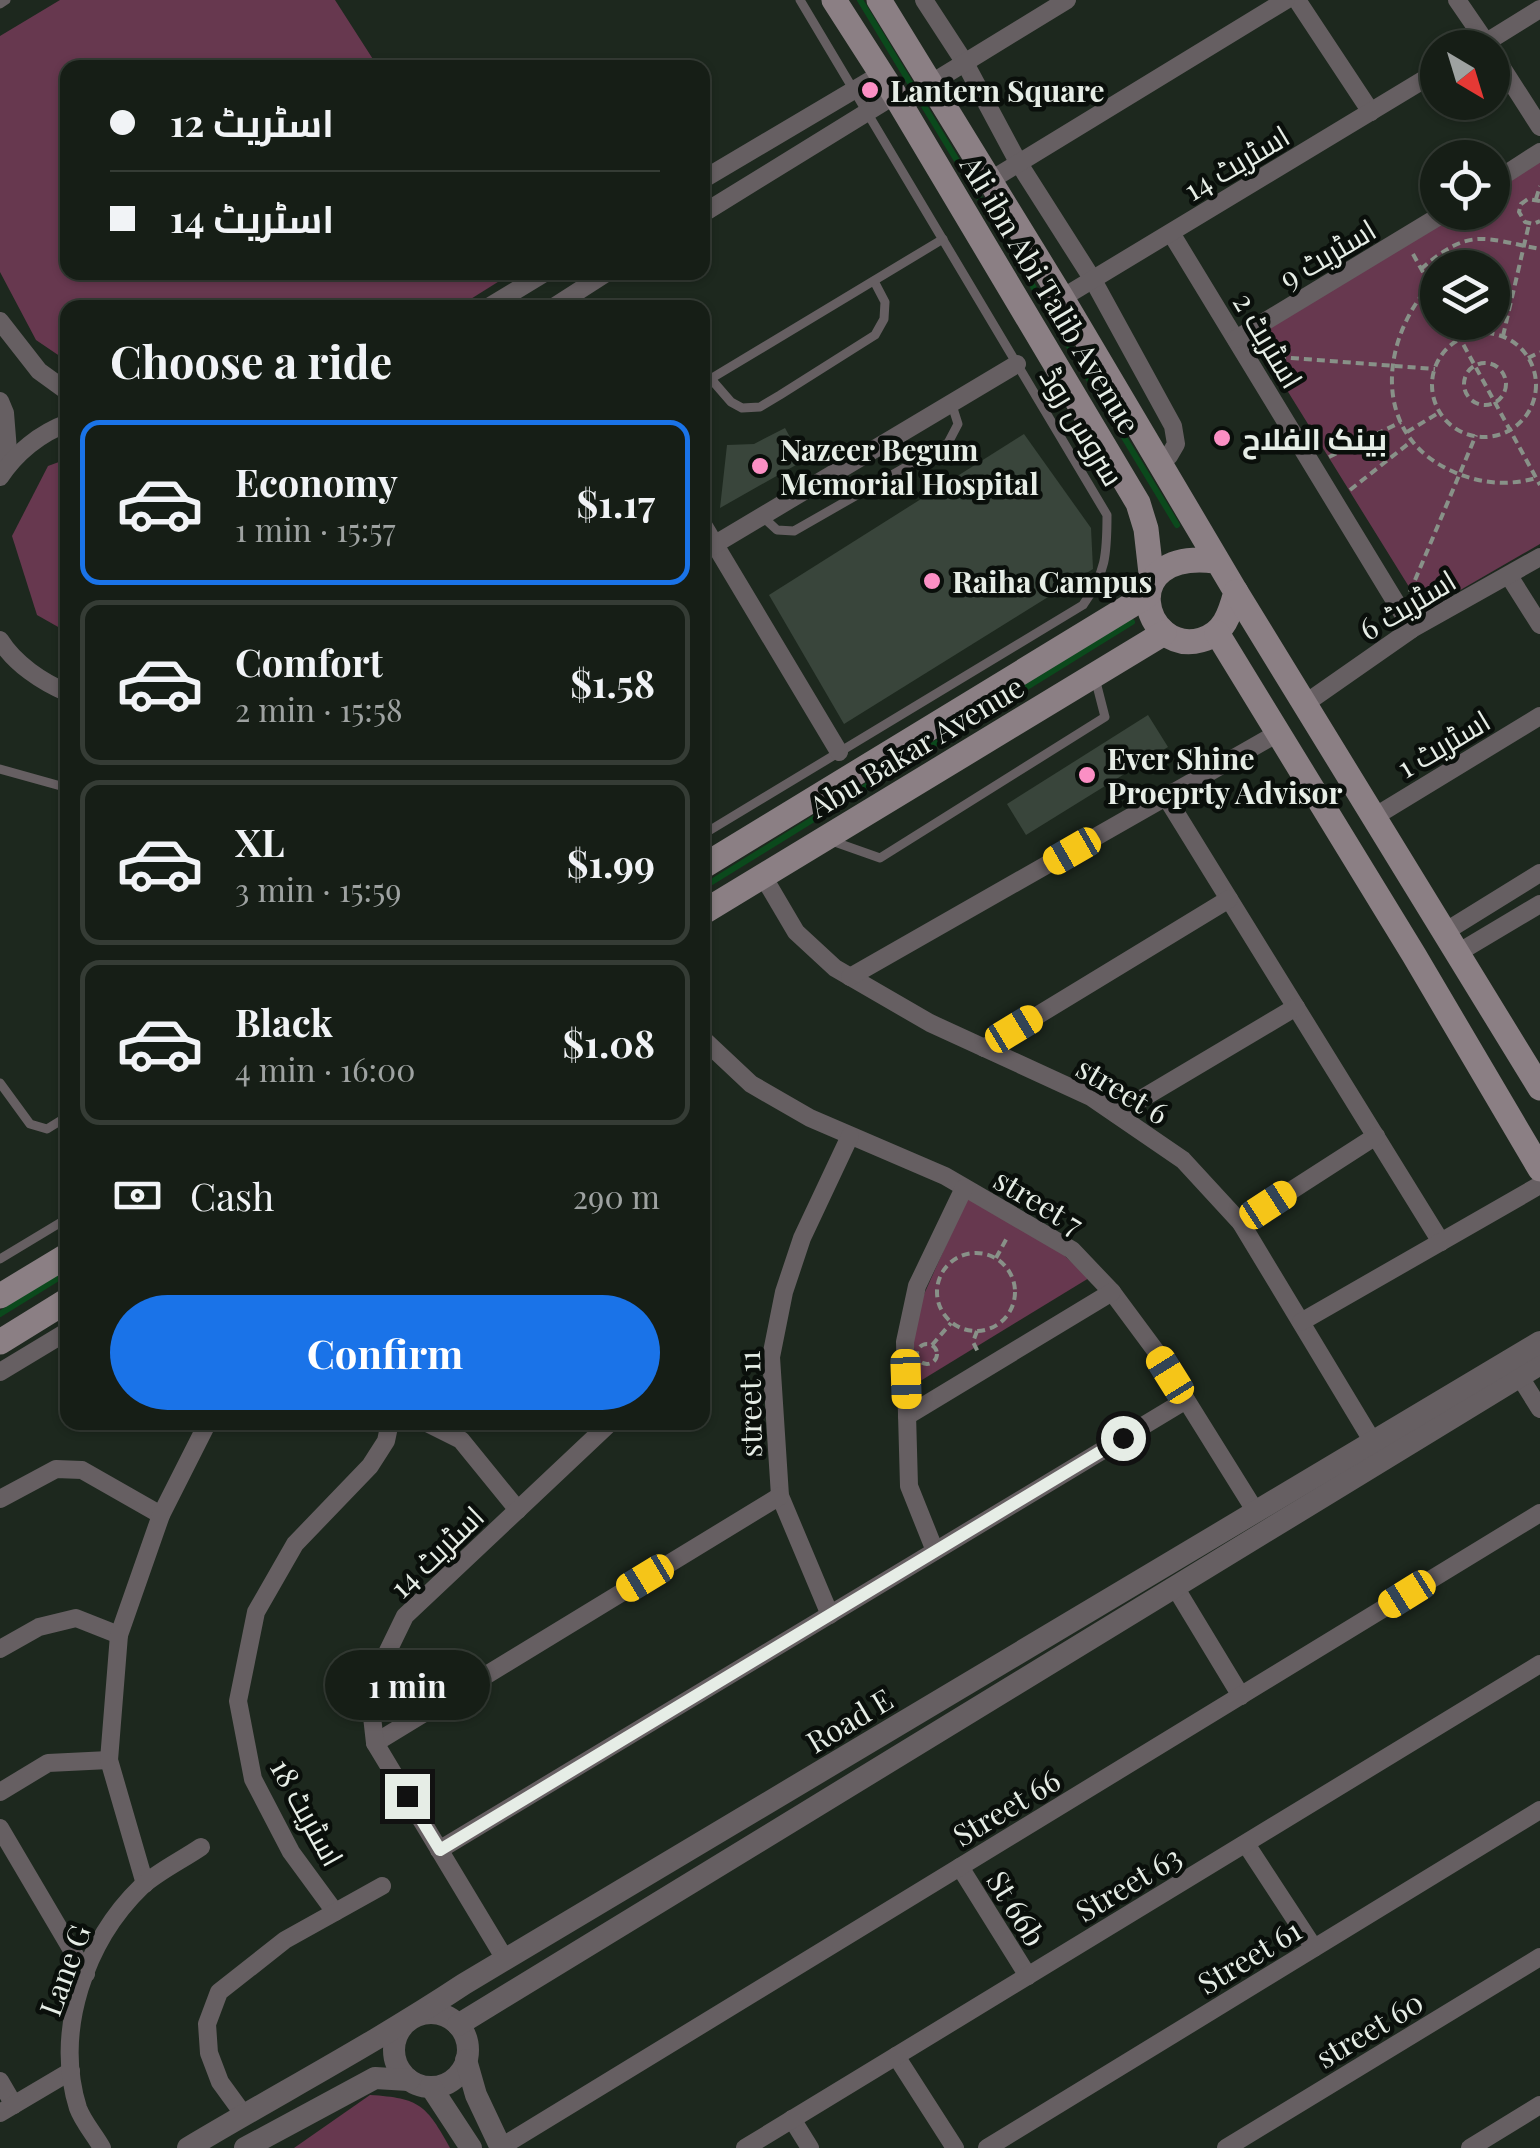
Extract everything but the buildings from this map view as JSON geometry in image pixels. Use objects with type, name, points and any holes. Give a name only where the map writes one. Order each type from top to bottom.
[{"type":"main road","name":"Ali ibn Abi Talib Avenue","points":[[834,0],[1138,503],[1146,529],[1150,588]]},
{"type":"main road","name":"Ali ibn Abi Talib Avenue","points":[[879,0],[1062,298],[1215,561]]},
{"type":"main road","points":[[1236,592],[1226,622],[1217,633],[1191,642],[1164,633],[1149,610],[1150,588],[1171,563],[1184,559],[1215,561],[1236,592],[1306,703],[1540,1088]]},
{"type":"main road","name":"Abu Bakar Avenue","points":[[710,861],[1150,588]]},
{"type":"main road","name":"Abu Bakar Avenue","points":[[710,908],[1164,633]]},
{"type":"main road","points":[[1217,633],[1540,1170]]},
{"type":"main road","points":[[0,1296],[60,1260]]},
{"type":"main road","points":[[0,1342],[60,1305]]},
{"type":"street","points":[[924,0],[965,62],[1018,162],[1094,280],[1173,426],[1176,444],[1159,463]]},
{"type":"street","points":[[930,84],[1036,8],[1067,0]]},
{"type":"street","points":[[990,180],[1286,0]]},
{"type":"street","points":[[1297,0],[1371,112]]},
{"type":"street","points":[[1457,0],[1476,30]]},
{"type":"street","points":[[1510,30],[1540,9]]},
{"type":"street","name":"اسٹریٹ 14","points":[[1062,298],[1420,82]]},
{"type":"street","points":[[1510,83],[1540,128]]},
{"type":"street","points":[[710,175],[854,90],[888,84]]},
{"type":"street","points":[[710,209],[867,112],[888,84]]},
{"type":"street","points":[[1510,171],[1540,152]]},
{"type":"street","name":"اسٹریٹ 9","points":[[1241,347],[1420,229]]},
{"type":"street","name":"اسٹریٹ 2","points":[[1171,233],[1412,628]]},
{"type":"street","points":[[500,300],[533,280]]},
{"type":"street","points":[[570,300],[597,280]]},
{"type":"street","points":[[0,321],[39,372],[60,386]]},
{"type":"street","points":[[710,547],[1018,364]]},
{"type":"street","points":[[0,402],[5,413],[4,470]]},
{"type":"street","points":[[4,470],[48,431],[60,426]]},
{"type":"street","points":[[710,550],[839,752]]},
{"type":"street","name":"اسٹریٹ 6","points":[[1306,703],[1412,628],[1540,557]]},
{"type":"street","points":[[1509,576],[1540,625]]},
{"type":"street","points":[[2,648],[40,681],[60,690]]},
{"type":"street","name":"اسٹریٹ 1","points":[[1374,817],[1540,716]]},
{"type":"street","points":[[850,977],[1278,733]]},
{"type":"street","points":[[1166,797],[1442,1242]]},
{"type":"street","points":[[1450,944],[1540,874]]},
{"type":"street","name":"street 6","points":[[763,876],[796,932],[835,968],[930,1023],[1091,1097],[1184,1160],[1241,1223],[1372,1442]]},
{"type":"street","points":[[984,1048],[1229,899]]},
{"type":"street","points":[[1450,944],[1540,904]]},
{"type":"street","points":[[1116,1114],[1296,1007]]},
{"type":"street","name":"street 7","points":[[710,1046],[751,1084],[810,1118],[964,1188],[1072,1250],[1112,1292],[1155,1350],[1256,1512]]},
{"type":"street","name":"street 11","points":[[830,1615],[780,1496],[771,1357],[784,1292],[802,1238],[850,1136]]},
{"type":"street","points":[[1241,1223],[1376,1136]]},
{"type":"street","points":[[1300,1322],[1540,1186]]},
{"type":"street","points":[[936,1551],[910,1486],[904,1342],[917,1286],[964,1188]]},
{"type":"street","points":[[907,1416],[1112,1292]]},
{"type":"street","points":[[0,1372],[60,1336]]},
{"type":"street","name":"Road E","points":[[188,2148],[413,2018],[505,1959],[1540,1342]]},
{"type":"street","points":[[1530,1370],[1540,1408]]},
{"type":"street","name":"Road E","points":[[458,2026],[1530,1370]]},
{"type":"street","points":[[440,1850],[1186,1400]]},
{"type":"street","points":[[145,1884],[108,1760],[118,1635],[161,1515],[204,1430]]},
{"type":"street","name":"اسٹریٹ 18","points":[[335,1912],[292,1852],[253,1779],[238,1702],[256,1612],[295,1544],[370,1466],[388,1430]]},
{"type":"street","points":[[442,1430],[461,1440],[518,1510]]},
{"type":"street","name":"اسٹریٹ 14","points":[[505,1959],[375,1742],[369,1690],[404,1616],[603,1430]]},
{"type":"street","points":[[0,1499],[56,1469],[82,1470],[161,1515]]},
{"type":"street","points":[[375,1742],[780,1496]]},
{"type":"street","name":"Street 66","points":[[501,2148],[1540,1513]]},
{"type":"street","points":[[1176,1587],[1242,1696]]},
{"type":"street","points":[[0,1649],[39,1627],[76,1618],[118,1635]]},
{"type":"street","name":"Street 63","points":[[745,2148],[1540,1664]]},
{"type":"street","points":[[0,1792],[48,1762],[108,1760]]},
{"type":"street","name":"Street 61","points":[[987,2148],[1540,1810]]},
{"type":"street","points":[[0,1828],[86,1974]]},
{"type":"street","points":[[1246,1844],[1314,1948]]},
{"type":"street","name":"Lane G","points":[[102,2148],[79,2111],[71,2071],[69,2034],[86,1974],[111,1920],[145,1884],[201,1847]]},
{"type":"street","name":"St 66b","points":[[960,1868],[1028,1976]]},
{"type":"street","points":[[244,2115],[220,2082],[209,2052],[206,2024],[219,1992],[285,1940],[382,1886]]},
{"type":"street","name":"street 60","points":[[1226,2148],[1540,1957]]},
{"type":"street","points":[[471,2148],[420,2084],[395,2060],[394,2048],[403,2026],[413,2018],[437,2014],[458,2026],[464,2036],[476,2094],[501,2148]]},
{"type":"street","points":[[896,2056],[955,2148]]},
{"type":"street","points":[[245,2148],[375,2078],[420,2084],[453,2080],[466,2060]]},
{"type":"street","points":[[0,2080],[7,2109],[71,2071]]},
{"type":"street","points":[[1470,2148],[1540,2105]]},
{"type":"street","points":[[792,2119],[810,2148]]},
{"type":"lane","name":"سروس روڈ","points":[[710,830],[1084,605],[1101,580],[1107,549],[1107,515],[800,0]]},
{"type":"lane","points":[[710,380],[942,239]]},
{"type":"lane","points":[[710,384],[742,408],[760,407],[780,395],[875,335],[884,318],[885,302],[874,281]]},
{"type":"lane","points":[[762,516],[777,530],[794,531],[948,444],[958,424],[951,404]]},
{"type":"lane","points":[[826,838],[880,858],[1105,717],[1095,676]]},
{"type":"lane","points":[[0,769],[60,786]]},
{"type":"lane","points":[[0,1083],[30,1124],[47,1128],[60,1121]]},
{"type":"lane","points":[[0,1259],[60,1223]]},
{"type":"path","points":[[1528,224],[1519,216],[1519,208],[1528,199],[1538,200],[1540,186]]},
{"type":"path","points":[[1528,224],[1540,220]]},
{"type":"path","points":[[1510,305],[1528,224]]},
{"type":"path","points":[[1448,250],[1472,238],[1540,249]]},
{"type":"path","points":[[1404,239],[1420,268]]},
{"type":"path","points":[[1420,296],[1398,336],[1392,364],[1391,386],[1401,422],[1412,440],[1435,461],[1459,474],[1506,484],[1536,478]]},
{"type":"path","points":[[1457,340],[1447,348],[1435,369],[1432,390],[1440,412],[1454,427],[1476,435],[1511,429],[1529,410],[1537,390],[1528,358],[1507,340]]},
{"type":"path","points":[[1461,340],[1540,484]]},
{"type":"path","points":[[1241,347],[1435,369]]},
{"type":"path","points":[[1528,358],[1540,352]]},
{"type":"path","points":[[1494,364],[1503,374],[1504,393],[1495,402],[1480,404],[1464,389],[1466,375],[1475,365],[1494,364]]},
{"type":"path","points":[[1407,432],[1440,412]]},
{"type":"path","points":[[1313,465],[1401,422]]},
{"type":"path","points":[[1402,611],[1476,435]]},
{"type":"path","points":[[1335,502],[1412,440]]},
{"type":"path","points":[[995,1259],[1017,1218]]},
{"type":"path","points":[[976,1253],[995,1259],[1013,1279],[1015,1291],[1008,1314],[1000,1323],[977,1331],[964,1330],[951,1322],[939,1304],[936,1292],[944,1269],[964,1255],[976,1253]]},
{"type":"path","points":[[932,1345],[951,1322]]},
{"type":"shaded area","points":[[60,0],[335,0],[374,60],[60,60],[60,280],[501,280],[469,300],[60,300],[60,356],[36,340],[0,272],[0,36]]},
{"type":"shaded area","points":[[1540,160],[1540,544],[1424,611],[1254,337],[1427,230],[1510,230],[1510,179]]},
{"type":"shaded area","points":[[60,462],[60,628],[37,615],[12,536],[48,466]]},
{"type":"shaded area","points":[[967,1198],[1054,1246],[1089,1278],[917,1383],[913,1335],[921,1301]]},
{"type":"shaded area","points":[[370,2095],[400,2098],[420,2106],[450,2148],[294,2148]]},
{"type":"waterway","points":[[860,0],[1177,525]]},
{"type":"waterway","points":[[710,883],[1132,622]]},
{"type":"waterway","points":[[0,1314],[60,1277]]},
{"type":"place","name":"Lantern Square","points":[[870,90]]},
{"type":"place","name":"بینک الفلاح","points":[[1222,438]]},
{"type":"place","name":"Nazeer Begum Memorial Hospital","points":[[760,466]]},
{"type":"place","name":"Raiha Campus","points":[[932,581]]},
{"type":"place","name":"Ever Shine Proeprty Advisor","points":[[1087,775]]},
{"type":"route","points":[[407,1796],[440,1850],[1123,1438]]}]
